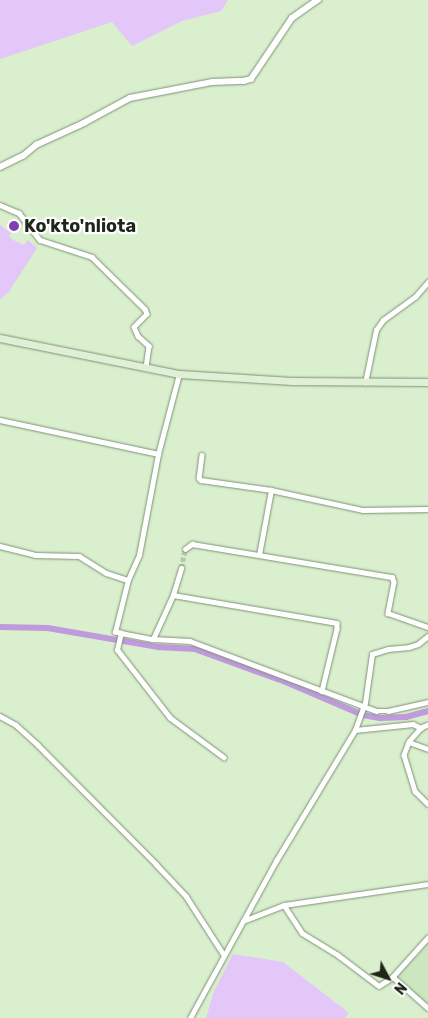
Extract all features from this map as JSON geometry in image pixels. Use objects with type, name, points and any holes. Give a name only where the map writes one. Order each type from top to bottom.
[{"type":"main road","points":[[0,338],[179,374],[365,383],[428,382]]},
{"type":"street","points":[[0,167],[23,156],[36,145],[84,124],[130,98],[212,82],[244,81],[251,78],[292,18],[318,0]]},
{"type":"street","points":[[0,206],[19,213],[40,240],[92,257],[145,309],[147,314],[134,327],[138,336],[149,346],[146,368]]},
{"type":"street","points":[[365,383],[376,330],[382,320],[415,297],[428,282]]},
{"type":"street","points":[[179,374],[158,454],[139,556],[128,580],[115,632],[121,635],[153,639],[190,641],[322,691],[363,709],[388,711],[428,702]]},
{"type":"street","points":[[0,420],[158,454]]},
{"type":"street","points":[[202,455],[199,478],[201,480],[271,490],[363,510],[428,509]]},
{"type":"street","points":[[259,555],[271,490]]},
{"type":"street","points":[[186,549],[192,544],[392,577],[394,582],[388,614],[428,627]]},
{"type":"street","points":[[0,546],[35,555],[79,556],[106,573],[128,580]]},
{"type":"street","points":[[153,639],[173,595],[181,568]]},
{"type":"street","points":[[173,595],[337,623],[322,691]]},
{"type":"street","points":[[121,635],[117,650],[170,718],[224,758]]},
{"type":"street","points":[[190,1018],[301,819],[356,729],[363,709],[372,654],[409,647],[428,636]]},
{"type":"street","points":[[0,716],[16,725],[38,745],[186,896],[224,955]]},
{"type":"street","points":[[356,729],[413,724],[422,728]]},
{"type":"street","points":[[428,725],[422,728],[409,742],[404,755],[415,791],[428,804]]},
{"type":"street","points":[[409,742],[428,749]]},
{"type":"street","points":[[242,922],[284,905],[428,884]]},
{"type":"street","points":[[284,905],[302,933],[338,955],[379,986],[393,977],[428,938]]},
{"type":"street","points":[[393,977],[428,1008]]},
{"type":"shaded area","points":[[0,0],[228,0],[221,11],[182,21],[132,46],[112,22],[0,59]]},
{"type":"shaded area","points":[[0,225],[11,233],[9,237],[13,240],[24,245],[28,240],[37,248],[8,293],[0,299]]},
{"type":"shaded area","points":[[428,944],[428,1004],[397,978]]},
{"type":"shaded area","points":[[233,954],[283,962],[349,1013],[345,1018],[206,1018],[214,991]]},
{"type":"waterway","points":[[0,627],[48,628],[158,647],[195,649],[286,682],[363,715],[380,718],[406,717],[428,711]]},
{"type":"tunnel","points":[[181,568],[185,549]]},
{"type":"place","name":"Ko'kto'nliota","points":[[14,226]]}]
